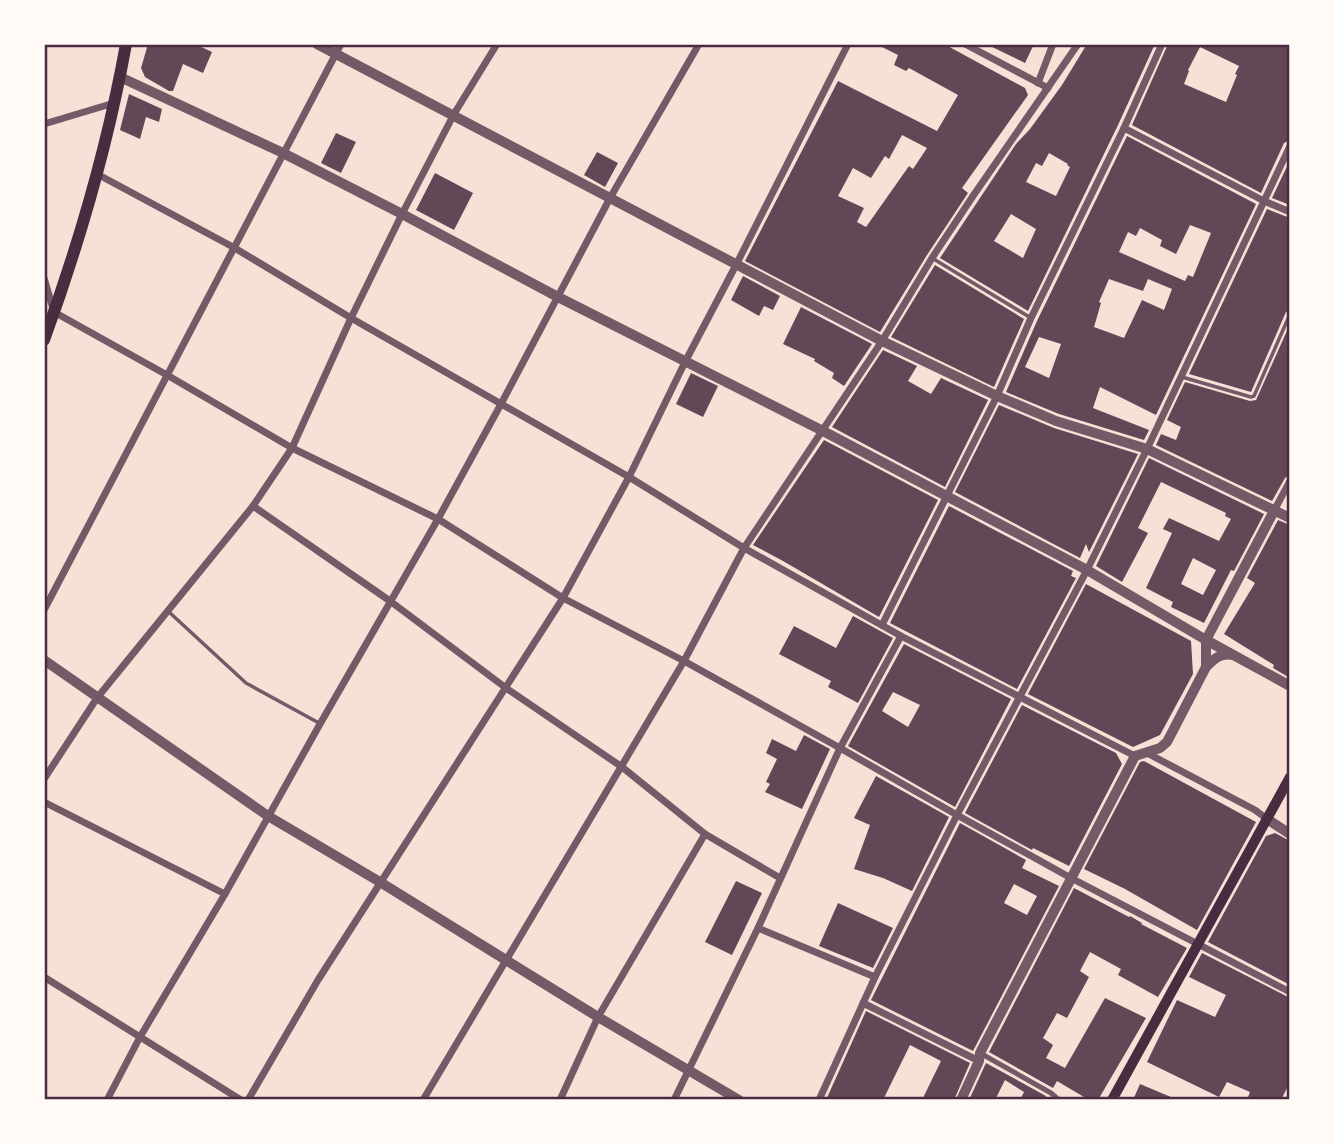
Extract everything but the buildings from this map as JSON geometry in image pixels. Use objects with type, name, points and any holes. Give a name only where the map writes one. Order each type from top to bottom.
[{"type":"main road","points":[[44,340],[97,174],[126,44]]},
{"type":"main road","points":[[1112,1100],[1290,777]]},
{"type":"street","points":[[317,44],[338,49],[610,198],[882,341],[1056,421],[1147,449],[1290,518]]},
{"type":"street","points":[[44,779],[97,698],[253,506],[292,448],[402,214],[454,114],[497,44]]},
{"type":"street","points":[[107,1100],[140,1037],[225,894],[438,519],[610,198],[699,44]]},
{"type":"street","points":[[248,1100],[318,979],[563,598],[629,477],[848,44]]},
{"type":"street","points":[[965,44],[1048,88]]},
{"type":"street","points":[[1038,82],[1053,44]]},
{"type":"street","points":[[423,1100],[684,661],[744,548],[882,341],[973,196],[1078,44]]},
{"type":"street","points":[[882,625],[997,396],[1031,318],[1124,128],[1161,44]]},
{"type":"street","points":[[44,610],[338,49]]},
{"type":"street","points":[[120,77],[283,153],[558,298],[823,431],[1087,570],[1290,686]]},
{"type":"street","points":[[44,124],[114,103]]},
{"type":"street","points":[[1124,128],[1290,212]]},
{"type":"street","points":[[819,1100],[875,977],[1147,449],[1290,146]]},
{"type":"street","points":[[97,174],[233,247],[351,318],[629,477],[744,548],[901,636],[1135,756]]},
{"type":"street","points":[[44,278],[54,312],[292,448],[438,519],[563,598],[684,661],[957,816],[1290,992]]},
{"type":"street","points":[[1206,667],[1206,639],[1290,481]]},
{"type":"street","points":[[253,506],[390,601],[506,688],[622,767],[705,834],[780,878]]},
{"type":"street","points":[[674,1100],[758,929],[839,748],[901,636]]},
{"type":"street","points":[[961,1100],[979,1057],[1135,756],[1160,748],[1167,742],[1206,667],[1216,656],[1233,655]]},
{"type":"street","points":[[44,660],[268,816],[739,1100]]},
{"type":"street","points":[[1146,752],[1255,810],[1290,834]]},
{"type":"street","points":[[44,802],[225,894]]},
{"type":"street","points":[[560,1100],[598,1017],[705,834]]},
{"type":"street","points":[[758,929],[875,977]]},
{"type":"street","points":[[44,976],[241,1100]]},
{"type":"street","points":[[863,1003],[979,1057],[1051,1093],[1059,1100]]},
{"type":"lane","points":[[932,258],[1031,318]]},
{"type":"lane","points":[[1182,377],[1254,396],[1290,314]]},
{"type":"lane","points":[[167,611],[246,683],[320,724]]}]
